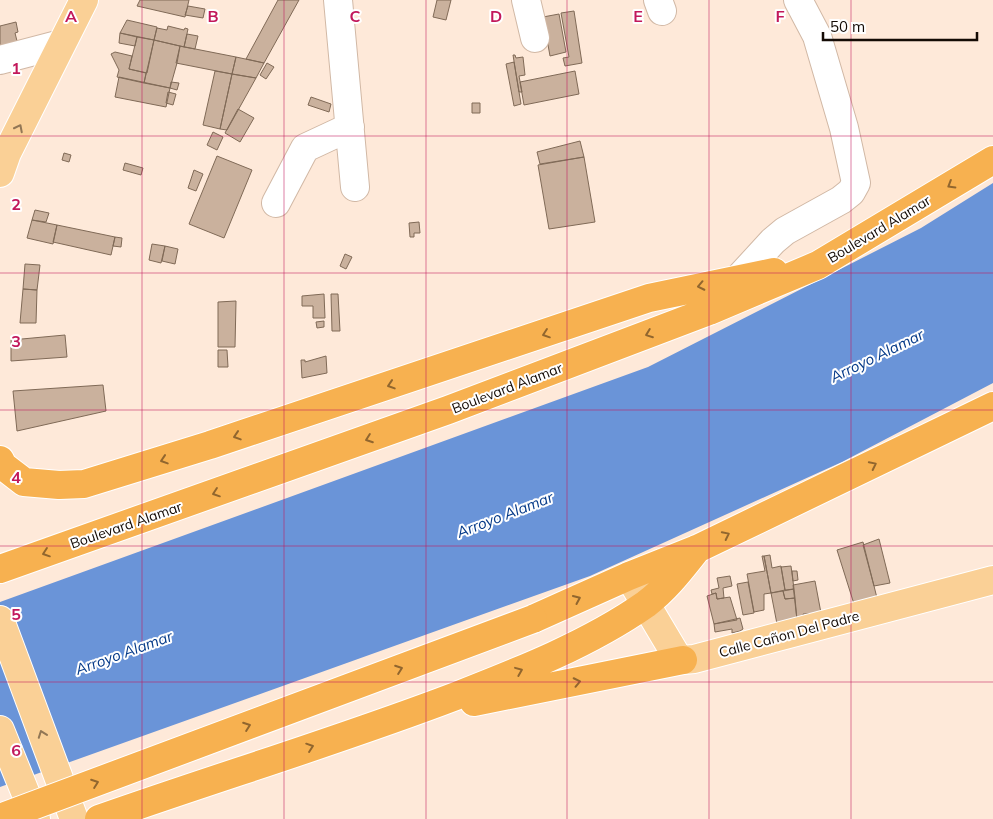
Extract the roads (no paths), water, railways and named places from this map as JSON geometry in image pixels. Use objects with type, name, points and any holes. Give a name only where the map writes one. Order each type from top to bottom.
[{"type":"highway","name":"Boulevard Alamar","points":[[0,569],[448,410],[709,311],[818,265],[993,160]]},
{"type":"highway","points":[[0,460],[3,466],[24,482],[59,486],[84,484],[220,442],[649,298],[740,278],[818,265]]},
{"type":"highway","points":[[0,818],[533,620],[629,576],[697,549],[993,406]]},
{"type":"highway","points":[[99,819],[408,714],[526,669],[583,641],[645,604],[668,585],[697,549]]},
{"type":"highway","points":[[408,714],[683,660]]},
{"type":"highway","points":[[153,819],[178,802],[191,787]]},
{"type":"main road","points":[[0,172],[7,153],[84,0]]},
{"type":"main road","points":[[629,576],[676,655],[683,660]]},
{"type":"main road","name":"Calle Cañon Del Padre","points":[[683,660],[694,660],[993,580]]},
{"type":"main road","points":[[0,620],[74,819]]},
{"type":"main road","points":[[0,730],[36,819]]},
{"type":"lane","points":[[338,0],[355,187]]},
{"type":"lane","points":[[526,0],[535,38]]},
{"type":"lane","points":[[740,278],[773,241],[786,231],[841,200],[851,192],[856,183],[844,128],[817,36],[798,0]]},
{"type":"lane","points":[[0,60],[61,44]]},
{"type":"lane","points":[[276,203],[305,148],[350,127]]},
{"type":"water","name":"Arroyo Alamar","points":[[993,183],[993,383],[842,462],[590,576],[0,787],[0,602],[648,367],[921,228]]}]
